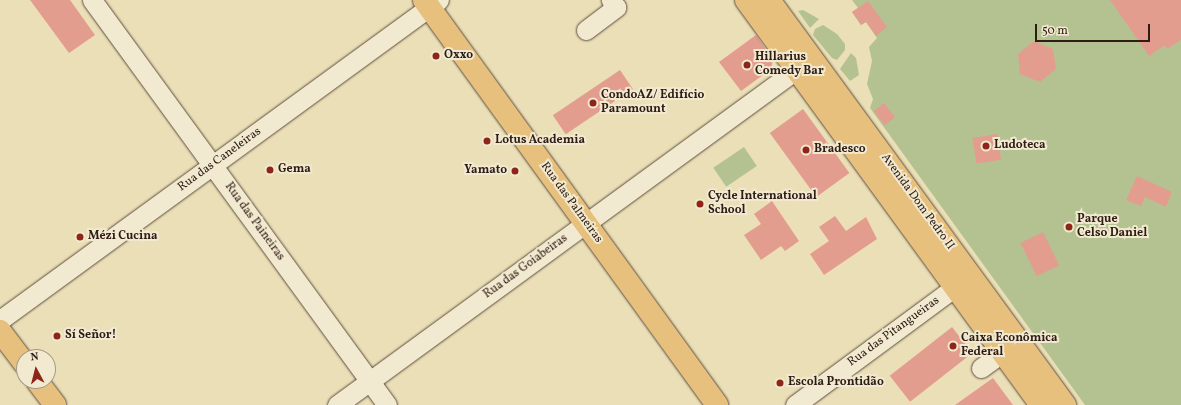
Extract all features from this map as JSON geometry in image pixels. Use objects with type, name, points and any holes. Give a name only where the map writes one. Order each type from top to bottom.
[{"type":"main road","name":"Avenida Dom Pedro II","points":[[746,0],[804,64],[1065,405]]},
{"type":"main road","name":"Avenida Dom Pedro II","points":[[769,0],[804,64],[956,288],[1041,405]]},
{"type":"main road","name":"Rua das Palmeiras","points":[[431,2],[586,224],[717,405]]},
{"type":"main road","points":[[0,331],[16,353]]},
{"type":"main road","points":[[43,389],[54,405]]},
{"type":"street","name":"Rua das Paineiras","points":[[92,0],[387,405]]},
{"type":"street","points":[[586,30],[616,7],[610,0]]},
{"type":"street","name":"Rua das Caneleiras","points":[[0,320],[431,2]]},
{"type":"street","name":"Rua das Goiabeiras","points":[[337,405],[804,64]]},
{"type":"street","name":"Rua das Pitangueiras","points":[[795,405],[956,288]]},
{"type":"street","points":[[980,368],[1003,352]]},
{"type":"green space","name":"Parque Celso Daniel","points":[[852,0],[1181,0],[1181,405],[1085,405],[870,108],[873,99],[867,84],[872,61],[869,47],[877,38],[866,22],[861,25],[852,12],[858,8]]},
{"type":"green space","points":[[803,10],[819,19],[810,28],[798,11]]},
{"type":"green space","points":[[823,25],[837,34],[845,44],[845,50],[837,60],[832,58],[813,35],[815,29]]},
{"type":"green space","points":[[851,53],[856,58],[859,75],[850,81],[840,69]]},
{"type":"green space","points":[[744,147],[757,166],[726,187],[713,168]]},
{"type":"building","points":[[30,0],[70,0],[95,35],[69,53]]},
{"type":"building","points":[[1110,0],[1181,0],[1181,40],[1167,49],[1165,45],[1149,56]]},
{"type":"building","points":[[868,1],[887,27],[876,36],[866,22],[861,25],[852,12]]},
{"type":"building","name":"Hillarius Comedy Bar","points":[[756,35],[773,60],[771,69],[741,91],[719,62]]},
{"type":"building","points":[[1034,41],[1053,49],[1056,69],[1040,82],[1020,74],[1018,54]]},
{"type":"building","name":"CondoAZ/ Edifício Paramount","points":[[620,70],[633,89],[566,134],[553,115]]},
{"type":"building","points":[[884,103],[895,117],[885,125],[874,111]]},
{"type":"building","name":"Bradesco","points":[[803,109],[849,173],[816,197],[770,133]]},
{"type":"building","name":"Ludoteca","points":[[997,134],[1001,160],[976,164],[972,138]]},
{"type":"building","points":[[1137,176],[1172,192],[1166,207],[1145,197],[1141,206],[1126,200]]},
{"type":"building","points":[[772,201],[799,241],[785,251],[781,246],[761,260],[744,235],[761,224],[754,214]]},
{"type":"building","points":[[835,216],[846,231],[866,217],[877,239],[824,275],[810,254],[829,241],[819,227]]},
{"type":"building","points":[[1043,232],[1059,265],[1037,276],[1021,243]]},
{"type":"building","points":[[952,327],[972,353],[910,402],[890,376]]},
{"type":"building","points":[[993,378],[1013,405],[955,405]]},
{"type":"place","name":"Oxxo","points":[[436,56]]},
{"type":"place","name":"Hillarius Comedy Bar","points":[[747,65]]},
{"type":"place","name":"CondoAZ/ Edifício Paramount","points":[[593,103]]},
{"type":"place","name":"Lotus Academia","points":[[487,141]]},
{"type":"place","name":"Ludoteca","points":[[986,146]]},
{"type":"place","name":"Bradesco","points":[[806,150]]},
{"type":"place","name":"Gema","points":[[270,170]]},
{"type":"place","name":"Yamato","points":[[515,171]]},
{"type":"place","name":"Cycle International School","points":[[700,204]]},
{"type":"place","name":"Parque Celso Daniel","points":[[1069,227]]},
{"type":"place","name":"Mézi Cucina","points":[[80,237]]},
{"type":"place","name":"Sí Señor!","points":[[57,336]]},
{"type":"place","name":"Caixa Econômica Federal","points":[[953,346]]},
{"type":"place","name":"Escola Prontidão","points":[[780,383]]}]
